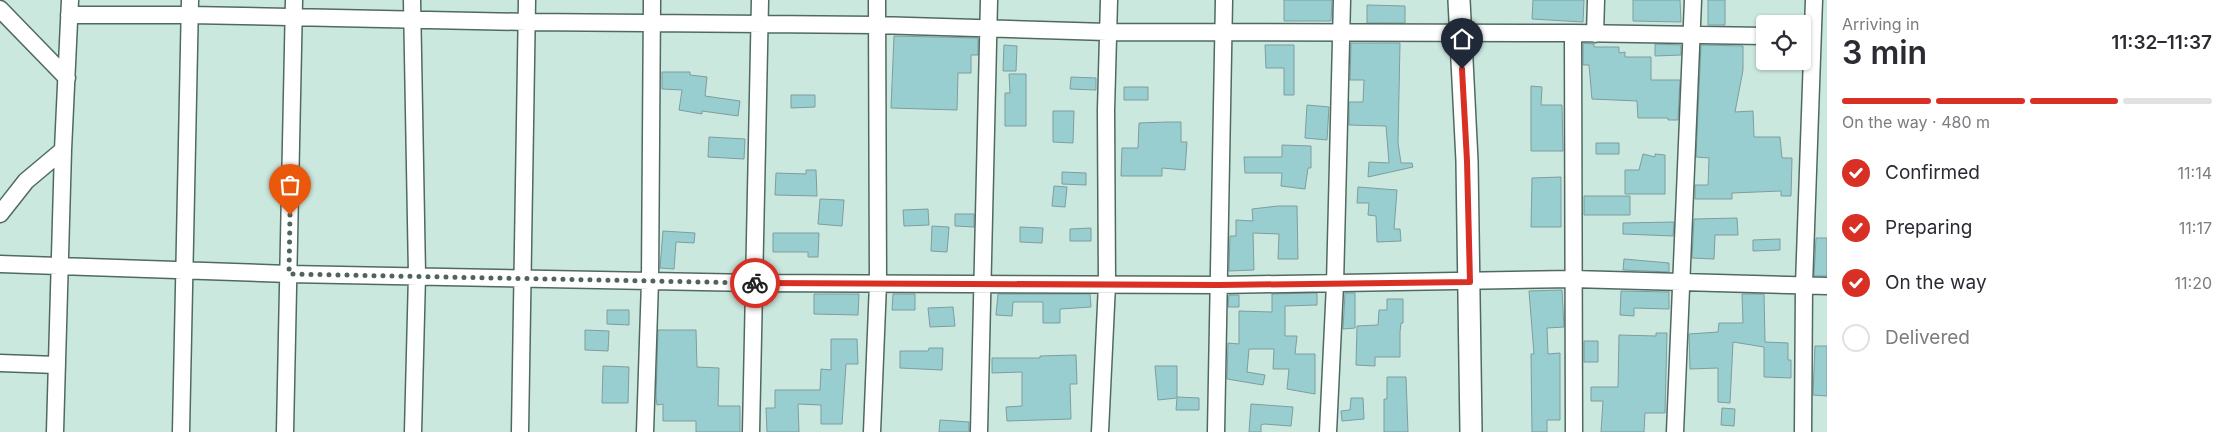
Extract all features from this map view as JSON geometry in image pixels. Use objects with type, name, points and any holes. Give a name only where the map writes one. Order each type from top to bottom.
[{"type":"main road","points":[[1459,0],[1459,33],[1467,161],[1471,432]]},
{"type":"street","points":[[285,432],[294,0]]},
{"type":"street","points":[[412,0],[417,275],[413,432]]},
{"type":"street","points":[[520,432],[527,0]]},
{"type":"street","points":[[645,432],[650,281],[652,0]]},
{"type":"street","points":[[751,432],[760,0]]},
{"type":"street","points":[[872,432],[878,283],[877,0]]},
{"type":"street","points":[[979,432],[989,0]]},
{"type":"street","points":[[1100,432],[1107,284],[1107,32],[1109,0]]},
{"type":"street","points":[[1216,432],[1224,0]]},
{"type":"street","points":[[1328,432],[1335,284],[1342,0]]},
{"type":"street","points":[[1595,34],[1596,0]]},
{"type":"street","points":[[1675,432],[1693,0]]},
{"type":"street","points":[[1802,432],[1804,285],[1814,0]]},
{"type":"street","points":[[181,432],[190,7]]},
{"type":"street","points":[[55,432],[62,150],[70,8],[190,7],[294,18],[876,25],[1107,32],[1341,31],[1756,36]]},
{"type":"street","points":[[0,9],[67,78]]},
{"type":"street","points":[[1573,33],[1574,432]]},
{"type":"street","points":[[0,214],[26,181],[62,150]]},
{"type":"street","points":[[0,264],[289,274],[754,283],[1219,285],[1573,279],[1827,286]]},
{"type":"street","points":[[0,364],[57,365]]},
{"type":"building","points":[[1284,0],[1332,0],[1331,21],[1284,21]]},
{"type":"building","points":[[1533,0],[1584,0],[1583,22],[1532,19]]},
{"type":"building","points":[[1633,0],[1680,0],[1681,22],[1633,21]]},
{"type":"building","points":[[1708,0],[1725,0],[1725,25],[1708,25]]},
{"type":"building","points":[[1367,5],[1405,6],[1405,23],[1367,23]]},
{"type":"building","points":[[894,36],[978,38],[978,55],[971,55],[971,73],[958,73],[957,110],[891,108]]},
{"type":"building","points":[[1351,43],[1400,43],[1398,143],[1401,163],[1412,163],[1413,167],[1368,177],[1369,162],[1389,163],[1386,126],[1349,125],[1349,102],[1363,102],[1364,80],[1350,80]]},
{"type":"building","points":[[1583,43],[1594,44],[1594,47],[1619,47],[1619,53],[1625,52],[1625,57],[1651,57],[1651,80],[1680,80],[1678,120],[1638,118],[1637,101],[1592,99],[1589,65],[1583,65]]},
{"type":"building","points":[[1655,44],[1681,45],[1681,55],[1655,56]]},
{"type":"building","points":[[1004,45],[1017,46],[1016,71],[1003,71]]},
{"type":"building","points":[[1265,45],[1294,45],[1294,95],[1284,95],[1284,68],[1266,68]]},
{"type":"building","points":[[1701,45],[1743,46],[1743,70],[1735,112],[1753,111],[1754,137],[1780,137],[1782,158],[1792,158],[1791,196],[1781,196],[1781,191],[1732,193],[1732,199],[1695,199],[1695,185],[1708,185],[1709,158],[1696,157]]},
{"type":"building","points":[[662,72],[690,72],[690,75],[707,77],[705,96],[740,101],[738,116],[702,111],[702,114],[679,110],[682,90],[662,89]]},
{"type":"building","points":[[1009,74],[1026,74],[1026,126],[1005,126],[1005,93],[1010,93]]},
{"type":"building","points":[[1071,77],[1096,78],[1096,90],[1070,89]]},
{"type":"building","points":[[1531,86],[1542,87],[1541,105],[1562,105],[1563,151],[1531,151]]},
{"type":"building","points":[[1124,87],[1148,87],[1148,100],[1124,100]]},
{"type":"building","points":[[791,95],[815,95],[815,107],[791,108]]},
{"type":"building","points":[[1307,105],[1329,107],[1327,140],[1305,138]]},
{"type":"building","points":[[1053,111],[1074,111],[1073,143],[1053,142]]},
{"type":"building","points":[[1181,122],[1181,142],[1187,142],[1185,170],[1162,168],[1162,176],[1121,176],[1122,148],[1138,148],[1139,123]]},
{"type":"building","points":[[709,137],[745,139],[744,159],[708,157]]},
{"type":"building","points":[[1596,143],[1619,143],[1619,154],[1596,154]]},
{"type":"building","points":[[1282,145],[1311,146],[1311,168],[1308,168],[1305,189],[1281,186],[1282,173],[1245,173],[1244,157],[1282,157]]},
{"type":"building","points":[[1643,154],[1655,157],[1655,154],[1665,155],[1665,194],[1625,194],[1625,170],[1639,170]]},
{"type":"building","points":[[806,170],[816,170],[817,196],[775,195],[776,173],[806,174]]},
{"type":"building","points":[[1062,172],[1086,173],[1086,185],[1062,184]]},
{"type":"building","points":[[1561,177],[1561,227],[1531,227],[1532,178]]},
{"type":"building","points":[[1054,186],[1067,187],[1065,207],[1052,206]]},
{"type":"building","points":[[1358,187],[1397,190],[1394,229],[1400,229],[1401,241],[1377,242],[1376,216],[1368,215],[1369,203],[1357,203]]},
{"type":"building","points":[[1584,196],[1630,196],[1630,215],[1584,215]]},
{"type":"building","points":[[820,199],[844,200],[842,226],[818,224]]},
{"type":"building","points":[[1297,206],[1298,259],[1278,259],[1279,234],[1253,233],[1254,270],[1229,271],[1230,236],[1236,236],[1236,220],[1253,221],[1252,209]]},
{"type":"building","points":[[928,209],[929,225],[904,226],[903,210]]},
{"type":"building","points":[[955,214],[974,214],[974,227],[955,226]]},
{"type":"building","points":[[1737,218],[1738,235],[1715,235],[1714,259],[1692,258],[1694,219]]},
{"type":"building","points":[[1674,222],[1673,236],[1623,234],[1623,223]]},
{"type":"building","points":[[932,226],[949,227],[947,252],[931,251]]},
{"type":"building","points":[[1020,227],[1043,228],[1042,243],[1020,242]]},
{"type":"building","points":[[1091,228],[1091,241],[1070,241],[1070,229]]},
{"type":"building","points":[[663,231],[695,233],[694,243],[676,242],[674,269],[660,268]]},
{"type":"building","points":[[773,233],[819,233],[818,257],[808,257],[808,252],[773,252]]},
{"type":"building","points":[[1816,238],[1827,238],[1827,276],[1814,276]]},
{"type":"building","points":[[1780,239],[1780,250],[1753,251],[1753,240]]},
{"type":"building","points":[[1624,259],[1669,263],[1669,272],[1623,270]]},
{"type":"building","points":[[1562,290],[1564,327],[1547,328],[1548,354],[1560,353],[1560,420],[1547,420],[1547,432],[1532,432],[1531,354],[1534,354],[1529,291]]},
{"type":"building","points":[[1621,291],[1669,292],[1669,309],[1634,308],[1634,316],[1620,315]]},
{"type":"building","points":[[1317,293],[1317,305],[1285,306],[1285,336],[1297,336],[1295,354],[1315,354],[1315,394],[1287,389],[1289,369],[1273,369],[1274,349],[1249,349],[1247,372],[1265,375],[1263,385],[1227,379],[1228,343],[1239,344],[1239,311],[1272,312],[1272,294]]},
{"type":"building","points":[[1345,293],[1355,293],[1355,328],[1343,329]]},
{"type":"building","points":[[814,294],[859,294],[858,315],[814,314]]},
{"type":"building","points":[[893,294],[915,294],[915,310],[892,310]]},
{"type":"building","points":[[998,294],[1090,294],[1091,307],[1060,309],[1060,323],[1043,323],[1043,302],[1013,302],[1012,316],[996,315]]},
{"type":"building","points":[[1742,294],[1764,294],[1765,342],[1788,343],[1788,360],[1791,360],[1791,378],[1764,377],[1764,347],[1733,342],[1730,403],[1718,402],[1718,368],[1690,369],[1689,334],[1718,332],[1719,323],[1743,323]]},
{"type":"building","points":[[1229,295],[1239,295],[1239,307],[1228,307]]},
{"type":"building","points":[[1387,299],[1403,299],[1400,357],[1375,357],[1375,366],[1356,365],[1357,326],[1378,325],[1379,310],[1387,310]]},
{"type":"building","points":[[953,307],[955,326],[930,327],[928,308]]},
{"type":"building","points":[[607,310],[629,310],[629,325],[607,324]]},
{"type":"building","points":[[585,330],[609,331],[608,351],[585,350]]},
{"type":"building","points":[[658,330],[696,330],[697,367],[719,368],[718,406],[740,406],[740,432],[696,432],[696,421],[663,421],[663,404],[657,405],[656,397]]},
{"type":"building","points":[[1656,333],[1667,333],[1665,413],[1645,413],[1644,432],[1601,432],[1603,401],[1591,401],[1591,387],[1618,387],[1619,335],[1656,336]]},
{"type":"building","points":[[831,339],[857,339],[858,364],[846,364],[842,424],[821,424],[821,405],[798,404],[799,432],[767,432],[766,408],[775,408],[775,390],[820,390],[821,369],[831,370]]},
{"type":"building","points":[[1584,341],[1598,341],[1598,362],[1584,362]]},
{"type":"building","points":[[1815,346],[1827,346],[1827,396],[1813,395]]},
{"type":"building","points":[[929,348],[943,348],[942,370],[900,368],[900,351],[928,351]]},
{"type":"building","points":[[1076,355],[1077,384],[1070,384],[1071,419],[1007,421],[1006,407],[1022,406],[1022,372],[992,373],[992,358],[1040,358],[1040,356]]},
{"type":"building","points":[[603,366],[629,367],[628,403],[602,403]]},
{"type":"building","points":[[1155,366],[1177,366],[1177,397],[1199,398],[1199,410],[1176,410],[1177,398],[1158,400]]},
{"type":"building","points":[[1387,377],[1406,377],[1408,432],[1384,432],[1384,399],[1387,399]]},
{"type":"building","points":[[1351,398],[1363,398],[1364,419],[1342,421],[1341,411],[1350,410]]},
{"type":"building","points":[[1251,404],[1293,407],[1291,426],[1264,424],[1261,425],[1261,432],[1249,432]]},
{"type":"building","points":[[1722,408],[1735,409],[1734,426],[1721,425]]},
{"type":"building","points":[[940,420],[969,422],[969,432],[939,432]]},
{"type":"way so far","points":[[290,215],[289,274],[755,283]]},
{"type":"route","points":[[755,283],[1219,285],[1470,282],[1467,161],[1462,69]]}]
